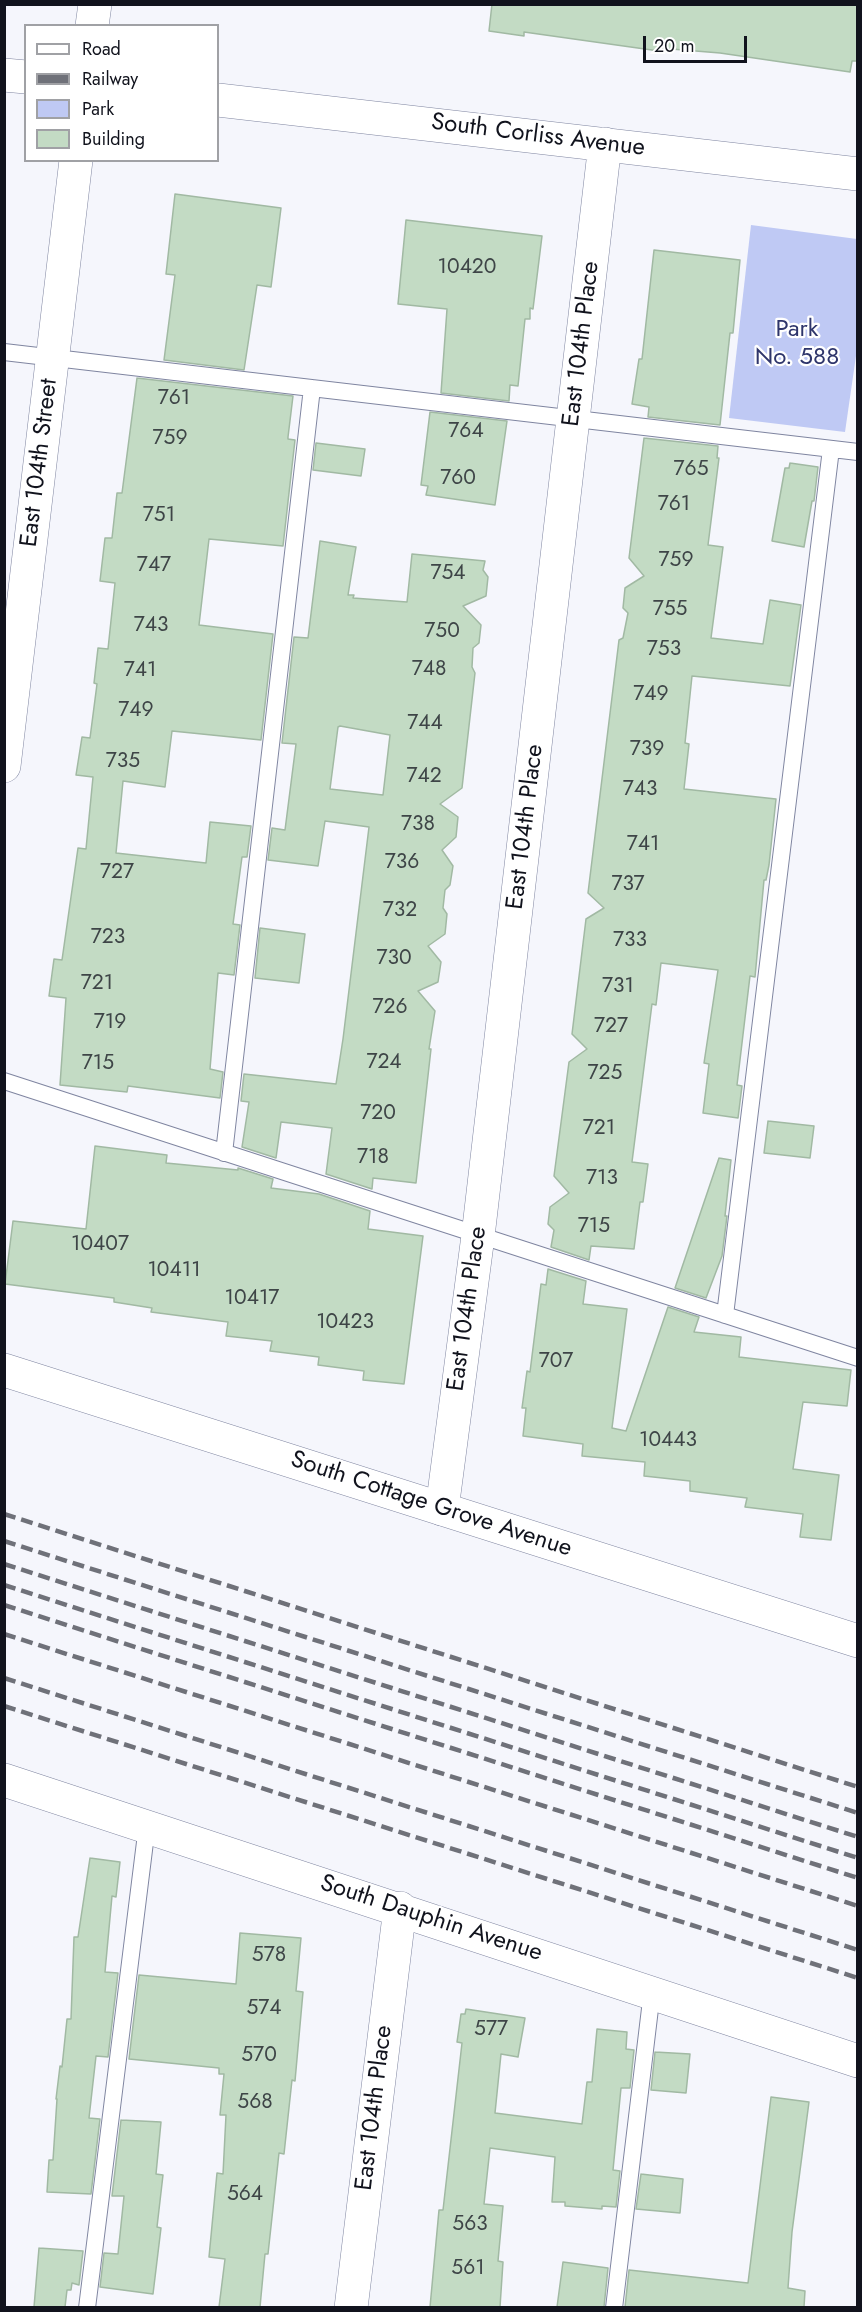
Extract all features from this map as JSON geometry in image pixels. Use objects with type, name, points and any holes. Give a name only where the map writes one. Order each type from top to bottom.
[{"type":"street","points":[[92,24],[95,4]]},
{"type":"street","points":[[4,75],[24,77]]},
{"type":"street","name":"South Corliss Avenue","points":[[219,100],[858,174]]},
{"type":"street","name":"East 104th Place","points":[[442,1509],[478,1236],[605,144]]},
{"type":"street","name":"East 104th Street","points":[[4,766],[76,162]]},
{"type":"street","name":"South Cottage Grove Avenue","points":[[4,1370],[858,1641]]},
{"type":"street","name":"South Dauphin Avenue","points":[[4,1780],[400,1908],[858,2061]]},
{"type":"street","name":"East 104th Place","points":[[351,2307],[400,1908]]},
{"type":"lane","points":[[4,352],[858,452]]},
{"type":"lane","points":[[224,1153],[312,388]]},
{"type":"lane","points":[[725,1315],[831,449]]},
{"type":"lane","points":[[4,1081],[858,1358]]},
{"type":"lane","points":[[87,2307],[147,1826]]},
{"type":"lane","points":[[614,2307],[652,1992]]},
{"type":"green space","name":"Park No. 588","points":[[751,225],[857,239],[858,342],[845,432],[729,418]]},
{"type":"building","points":[[492,4],[858,4],[858,61],[852,61],[850,72],[720,53],[659,48],[659,51],[524,32],[524,36],[489,31]]},
{"type":"building","points":[[175,194],[281,208],[271,287],[257,285],[244,370],[164,360],[175,275],[166,274]]},
{"type":"building","points":[[406,220],[542,236],[533,309],[530,308],[530,319],[525,319],[518,386],[510,385],[509,401],[441,393],[447,309],[398,304]]},
{"type":"building","points":[[654,250],[740,260],[733,333],[730,333],[720,425],[648,417],[649,407],[632,404],[639,359],[642,359]]},
{"type":"building","points":[[137,378],[293,396],[288,439],[295,440],[283,546],[209,539],[199,625],[273,634],[261,740],[172,731],[165,787],[123,781],[116,853],[206,863],[210,822],[251,826],[247,857],[242,857],[233,924],[240,925],[234,975],[218,973],[210,1069],[223,1072],[220,1098],[128,1086],[127,1092],[60,1085],[66,998],[49,996],[54,959],[62,960],[78,848],[86,849],[93,777],[76,775],[82,737],[90,738],[97,684],[94,683],[98,648],[108,649],[115,583],[100,581],[105,538],[112,538],[117,493],[122,493]]},
{"type":"building","points":[[430,412],[507,421],[495,505],[426,495],[428,486],[421,485]]},
{"type":"building","points":[[644,438],[718,446],[717,458],[719,458],[708,545],[723,547],[711,638],[763,644],[770,600],[801,605],[790,686],[692,676],[685,743],[689,744],[684,789],[776,799],[769,865],[766,880],[764,880],[755,977],[750,976],[737,1085],[742,1086],[738,1118],[703,1113],[709,1064],[704,1063],[718,970],[661,963],[656,1005],[652,1004],[632,1162],[648,1164],[634,1249],[591,1246],[589,1260],[551,1247],[554,1230],[548,1224],[550,1207],[569,1193],[554,1176],[569,1062],[587,1049],[572,1034],[586,919],[604,908],[588,893],[619,640],[623,638],[628,613],[623,608],[625,588],[644,576],[629,558]]},
{"type":"building","points":[[316,443],[365,449],[361,476],[313,470]]},
{"type":"building","points":[[790,463],[818,467],[814,501],[812,501],[804,547],[772,541],[785,468],[789,468]]},
{"type":"building","points":[[320,541],[356,547],[348,595],[354,595],[353,598],[407,602],[412,554],[485,561],[483,570],[488,577],[486,596],[463,606],[481,625],[479,643],[473,648],[472,667],[475,673],[462,788],[440,804],[458,817],[456,837],[442,850],[453,866],[450,885],[445,890],[443,908],[447,914],[445,934],[428,946],[441,962],[438,982],[418,991],[435,1011],[416,1183],[373,1178],[372,1189],[326,1174],[332,1128],[281,1122],[276,1158],[242,1147],[249,1102],[241,1101],[244,1074],[336,1084],[343,1039],[369,827],[325,821],[318,866],[268,860],[272,828],[285,830],[296,744],[282,743],[294,637],[308,638]],"holes":[[[338,727],[390,735],[383,795],[330,789]]]},
{"type":"building","points":[[260,928],[305,934],[299,983],[255,978]]},
{"type":"building","points":[[768,1121],[814,1126],[810,1158],[764,1153]]},
{"type":"building","points":[[95,1146],[167,1155],[166,1163],[238,1170],[238,1168],[273,1179],[271,1188],[319,1194],[370,1211],[368,1229],[423,1236],[404,1384],[363,1380],[364,1371],[318,1365],[319,1357],[270,1351],[272,1341],[226,1336],[228,1322],[151,1312],[152,1308],[114,1302],[114,1298],[5,1284],[13,1221],[86,1229]]},
{"type":"building","points":[[719,1158],[731,1160],[725,1216],[727,1216],[722,1256],[706,1298],[675,1288]]},
{"type":"building","points":[[548,1269],[586,1281],[583,1304],[627,1309],[612,1428],[626,1431],[668,1307],[699,1317],[694,1332],[741,1337],[739,1357],[851,1370],[847,1406],[803,1402],[793,1469],[839,1475],[831,1540],[800,1537],[803,1514],[745,1507],[747,1498],[690,1491],[690,1481],[644,1476],[645,1462],[582,1456],[583,1444],[523,1436],[526,1408],[522,1408],[527,1371],[530,1372],[541,1284],[546,1285]]},
{"type":"building","points":[[90,1858],[120,1862],[116,1897],[112,1896],[105,1972],[118,1973],[108,2057],[96,2056],[89,2118],[100,2119],[91,2194],[47,2192],[49,2160],[53,2160],[60,2066],[62,2067],[67,2019],[71,2019],[74,1937],[78,1937]]},
{"type":"building","points":[[240,1933],[301,1938],[296,1991],[303,1992],[295,2081],[292,2080],[284,2154],[279,2153],[260,2307],[219,2307],[225,2259],[209,2257],[217,2173],[223,2174],[226,2115],[220,2115],[224,2074],[219,2074],[219,2068],[129,2059],[139,1975],[236,1984]]},
{"type":"building","points":[[466,2009],[525,2018],[518,2057],[501,2054],[495,2113],[582,2124],[587,2082],[592,2082],[597,2029],[627,2032],[626,2049],[634,2050],[630,2088],[621,2088],[613,2170],[620,2171],[616,2207],[602,2206],[602,2209],[565,2206],[565,2202],[552,2202],[555,2157],[490,2148],[484,2204],[503,2206],[498,2261],[503,2262],[500,2307],[430,2307],[439,2210],[443,2210],[462,2043],[457,2042],[461,2014],[465,2014]]},
{"type":"building","points":[[655,2052],[690,2054],[686,2093],[651,2090]]},
{"type":"building","points":[[771,2097],[809,2102],[792,2232],[788,2288],[805,2291],[804,2307],[625,2307],[629,2270],[748,2283]]},
{"type":"building","points":[[121,2120],[161,2122],[156,2174],[163,2175],[157,2227],[161,2228],[153,2294],[100,2287],[104,2253],[118,2254],[124,2196],[112,2196]]},
{"type":"building","points":[[641,2174],[683,2179],[680,2213],[636,2209]]},
{"type":"building","points":[[39,2248],[83,2251],[79,2285],[72,2283],[71,2290],[67,2290],[65,2307],[34,2307]]},
{"type":"building","points":[[563,2262],[608,2268],[604,2307],[557,2307]]},
{"type":"railway","points":[[4,1514],[858,1787]]},
{"type":"railway","points":[[4,1541],[858,1813]]},
{"type":"railway","points":[[4,1564],[858,1837]]},
{"type":"railway","points":[[4,1585],[858,1858]]},
{"type":"railway","points":[[4,1605],[858,1878]]},
{"type":"railway","points":[[4,1634],[858,1906]]},
{"type":"railway","points":[[4,1678],[858,1950]]},
{"type":"railway","points":[[4,1706],[858,1978]]}]
